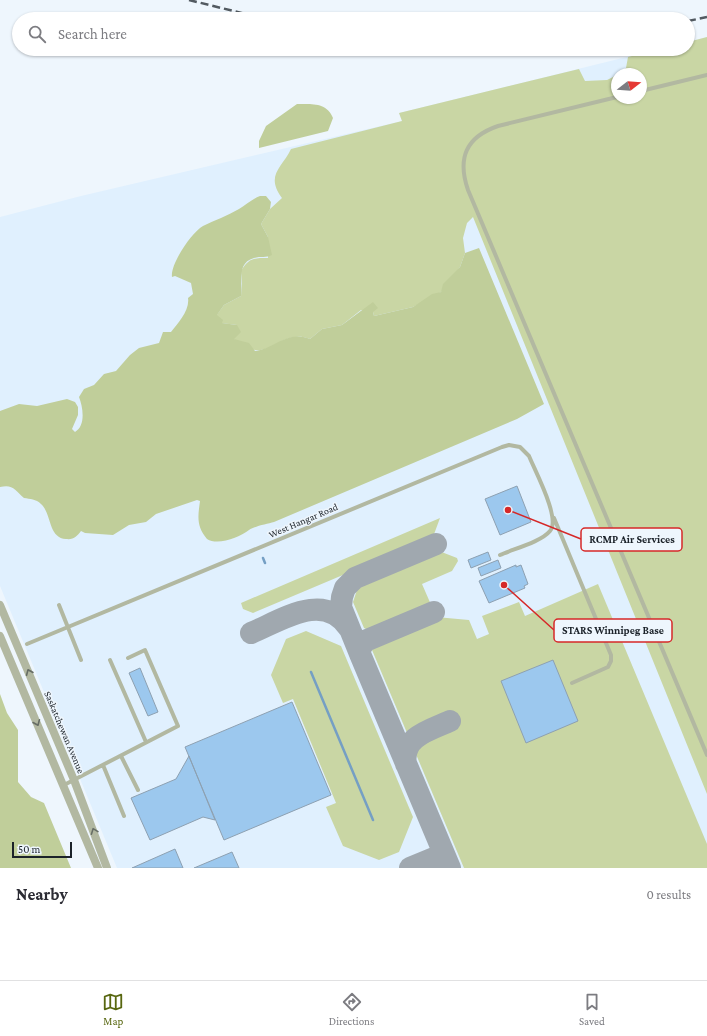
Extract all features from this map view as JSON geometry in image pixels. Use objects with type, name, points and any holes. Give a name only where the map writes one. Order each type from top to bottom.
[{"type":"street","name":"Saskatchewan Avenue","points":[[0,605],[74,780],[107,868]]},
{"type":"street","points":[[0,636],[98,868]]},
{"type":"lane","points":[[647,89],[707,74]]},
{"type":"lane","points":[[611,98],[498,126],[481,133],[474,140],[464,156],[462,164],[463,173],[468,190],[707,755]]},
{"type":"lane","name":"West Hangar Road","points":[[27,644],[502,447],[515,446],[525,451],[611,655],[611,661],[608,667],[572,683]]},
{"type":"lane","points":[[500,555],[547,534],[553,527],[552,512]]},
{"type":"lane","points":[[59,605],[81,660]]},
{"type":"lane","points":[[64,785],[178,726],[145,650],[128,658]]},
{"type":"lane","points":[[110,660],[146,742]]},
{"type":"lane","points":[[121,756],[138,790]]},
{"type":"lane","points":[[102,765],[124,816]]},
{"type":"shaded area","points":[[707,37],[707,868],[117,868],[0,586],[0,217],[81,196],[402,121],[399,113],[631,56],[695,56],[695,40]]},
{"type":"green space","points":[[707,37],[707,794],[473,217],[467,223],[463,238],[465,253],[460,267],[441,292],[413,307],[374,316],[373,312],[361,310],[342,325],[322,329],[310,339],[294,337],[262,350],[250,349],[233,339],[237,325],[221,323],[216,316],[224,305],[241,296],[241,271],[246,263],[255,259],[268,258],[268,237],[261,224],[270,209],[282,198],[277,190],[275,177],[291,149],[402,121],[399,113],[579,69],[585,81],[607,80],[611,78],[611,104],[647,104],[647,68],[626,68],[628,57],[695,56],[695,40]]},
{"type":"green space","points":[[297,104],[318,105],[327,109],[333,118],[328,131],[259,148],[259,141],[266,126]]},
{"type":"green space","points":[[260,196],[266,196],[271,202],[270,209],[261,224],[268,237],[272,255],[248,260],[242,274],[241,296],[224,305],[217,315],[223,320],[222,323],[237,325],[241,332],[234,339],[249,343],[255,351],[270,347],[288,338],[302,337],[310,339],[322,329],[342,325],[373,302],[378,308],[373,312],[374,316],[413,307],[432,294],[441,292],[443,284],[460,267],[465,253],[479,248],[544,404],[517,419],[274,522],[254,527],[229,540],[217,542],[212,541],[207,539],[203,534],[199,525],[198,516],[200,501],[197,500],[156,514],[146,522],[129,525],[113,535],[85,533],[81,531],[73,538],[60,538],[53,530],[44,508],[39,502],[24,498],[11,487],[0,487],[0,411],[19,404],[37,406],[67,399],[75,402],[78,407],[78,415],[72,429],[75,432],[81,425],[82,421],[82,406],[79,397],[84,389],[94,385],[104,374],[116,371],[130,355],[139,348],[159,343],[163,332],[171,332],[183,316],[187,307],[188,298],[193,294],[191,283],[175,276],[172,277],[172,271],[174,264],[188,241],[198,229],[242,207]]},
{"type":"green space","points":[[440,518],[433,537],[253,613],[243,609],[241,603]]},
{"type":"green space","points":[[439,551],[457,558],[458,561],[452,571],[422,584],[432,607],[372,632],[364,628],[353,602],[359,584]]},
{"type":"green space","points":[[598,584],[707,844],[707,868],[464,868],[372,650],[376,642],[436,617],[469,620],[477,639],[489,634],[482,616],[519,602],[525,616]]},
{"type":"green space","points":[[306,631],[341,646],[413,817],[399,852],[379,860],[343,846],[326,807],[336,803],[293,699],[283,703],[271,675],[286,639]]},
{"type":"green space","points":[[0,694],[7,713],[18,730],[18,782],[31,797],[44,803],[71,868],[0,868]]},
{"type":"building","points":[[517,486],[531,522],[500,535],[485,499]]},
{"type":"building","points":[[488,552],[491,560],[471,568],[468,560]]},
{"type":"building","points":[[498,560],[501,568],[481,576],[478,568]]},
{"type":"building","points":[[516,565],[516,567],[521,565],[528,584],[524,586],[525,588],[489,603],[479,581]]},
{"type":"building","points":[[553,660],[578,721],[526,743],[501,681]]},
{"type":"building","points":[[140,668],[158,712],[148,716],[129,673]]},
{"type":"building","points":[[292,702],[331,795],[224,840],[185,747]]},
{"type":"building","points":[[189,756],[215,820],[203,817],[150,840],[131,798],[176,779]]},
{"type":"building","points":[[175,849],[183,868],[132,868]]},
{"type":"building","points":[[232,852],[239,868],[194,868]]},
{"type":"waterway","points":[[263,558],[265,563]]},
{"type":"waterway","points":[[311,672],[373,820]]},
{"type":"taxiway","points":[[434,612],[365,641],[360,649],[360,654],[341,607],[345,588],[355,578],[436,544]]},
{"type":"taxiway","points":[[251,633],[289,616],[315,610],[327,611],[338,616],[348,627]]},
{"type":"taxiway","points":[[360,654],[450,868]]},
{"type":"taxiway","points":[[406,764],[408,747],[412,741],[426,731],[450,721]]},
{"type":"taxiway","points":[[410,868],[444,854]]},
{"type":"railway","points":[[189,0],[238,12]]},
{"type":"railway","points":[[695,20],[707,17]]},
{"type":"place","name":"RCMP Air Services","points":[[508,510]]},
{"type":"place","name":"STARS Winnipeg Base","points":[[504,585]]}]
